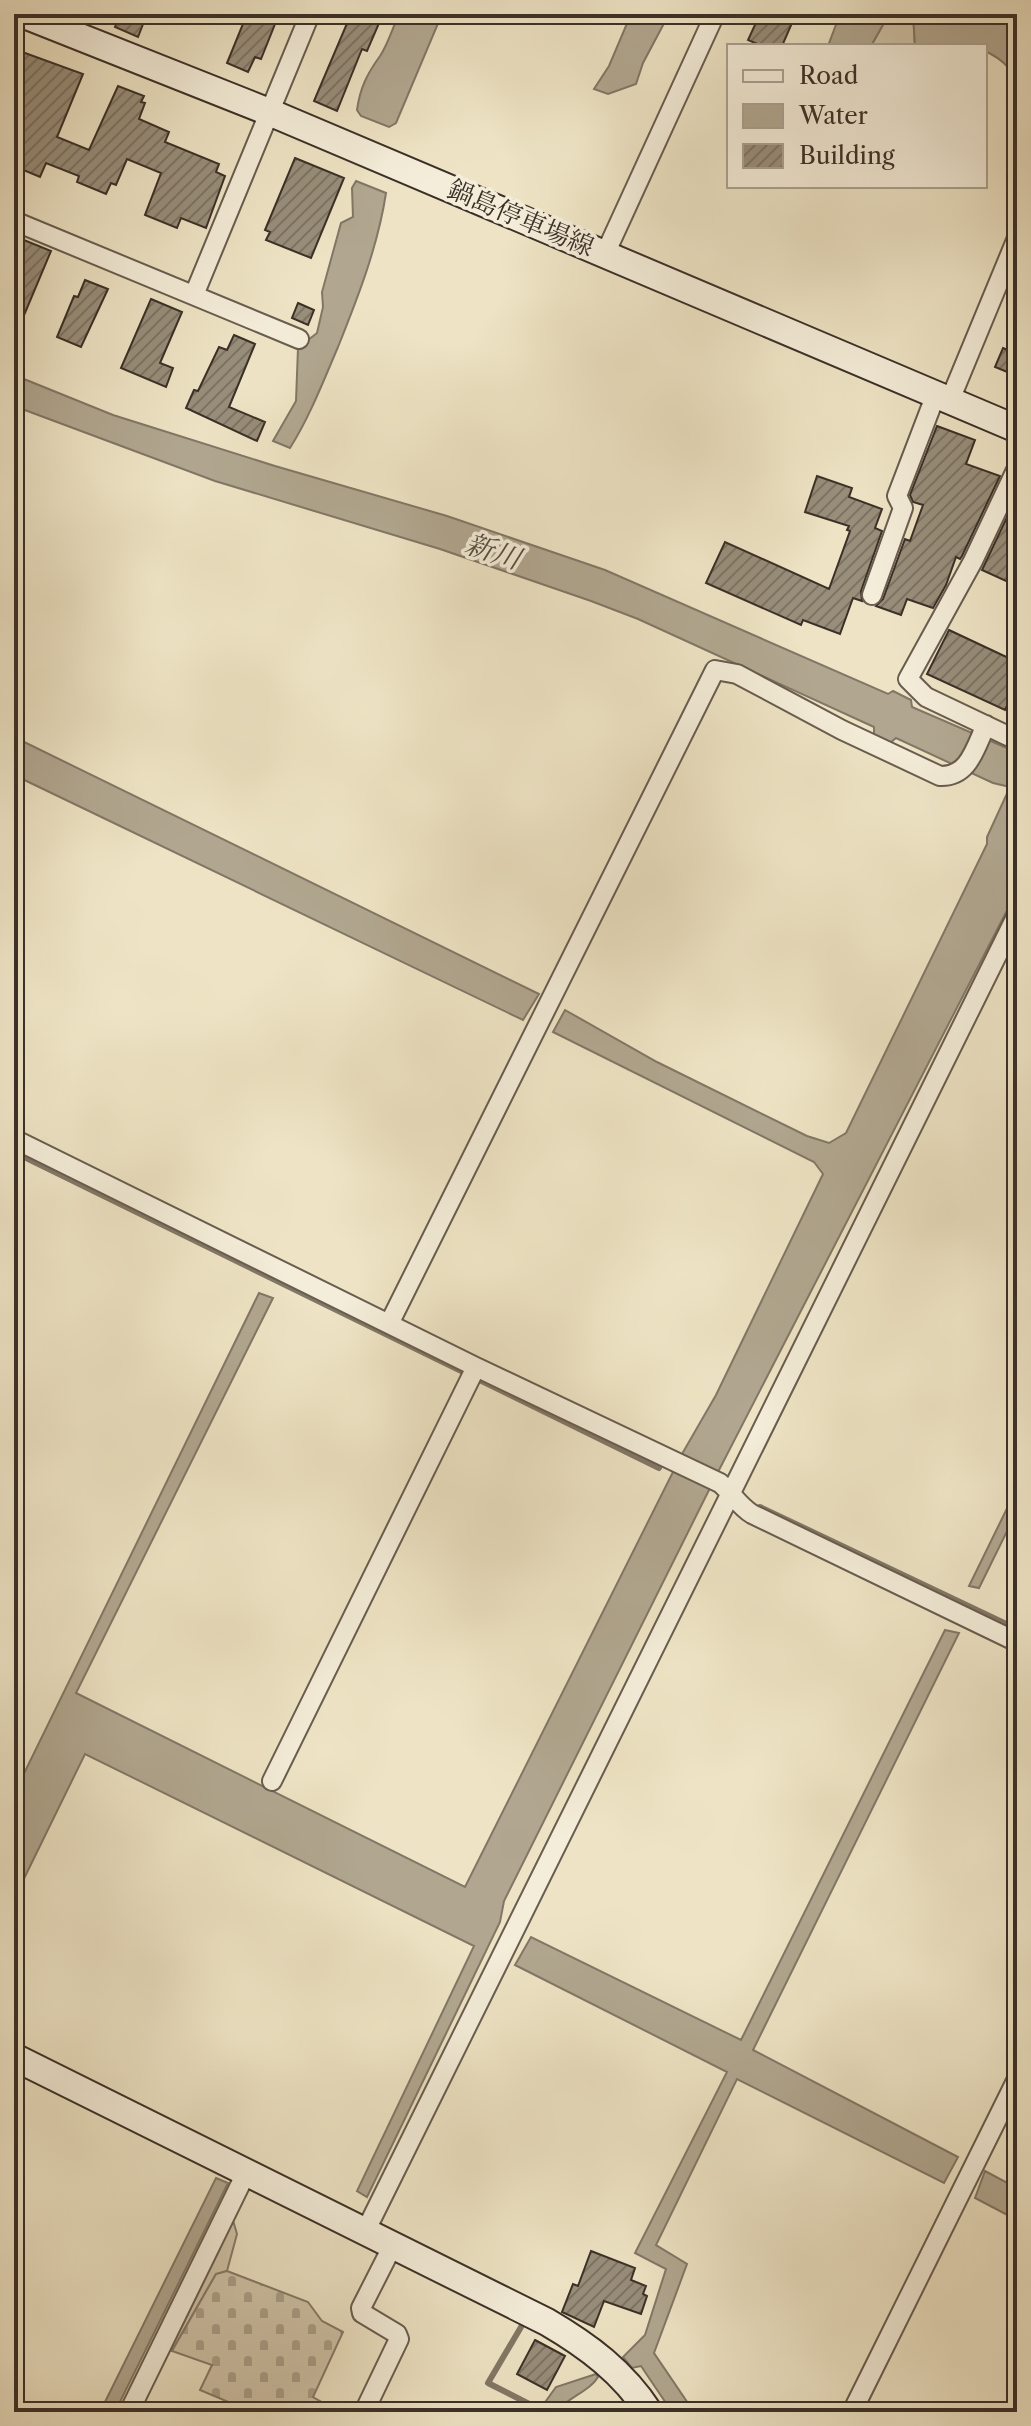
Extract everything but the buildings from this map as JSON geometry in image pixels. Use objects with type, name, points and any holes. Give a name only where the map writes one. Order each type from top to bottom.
[{"type":"main road","name":"鍋島停車場線","points":[[22,14],[269,112],[1017,429]]},
{"type":"main road","points":[[14,2057],[547,2322],[609,2364],[649,2412]]},
{"type":"street","points":[[194,295],[310,14]]},
{"type":"street","points":[[605,254],[715,14]]},
{"type":"street","points":[[14,221],[299,339]]},
{"type":"street","points":[[872,595],[903,508],[897,496],[1017,238]]},
{"type":"street","points":[[1017,468],[973,561],[908,679],[926,697],[984,729],[1008,736],[1017,730]]},
{"type":"street","points":[[389,1324],[715,670],[737,674],[842,730],[940,776],[952,777],[964,771],[984,729]]},
{"type":"street","points":[[365,2232],[726,1488],[1017,915]]},
{"type":"street","points":[[14,1139],[389,1324],[473,1373],[666,1457],[726,1488],[740,1507],[752,1514],[1017,1642]]},
{"type":"street","points":[[272,1781],[473,1373]]},
{"type":"street","points":[[852,2412],[1017,2079]]},
{"type":"street","points":[[129,2412],[246,2173]]},
{"type":"street","points":[[364,2412],[399,2339],[397,2334],[362,2313],[361,2308],[393,2245]]},
{"type":"green space","points":[[889,14],[913,14],[915,44],[872,44]]},
{"type":"green space","points":[[232,2217],[237,2234],[227,2271],[216,2274],[172,2351],[166,2349]]},
{"type":"green space","points":[[227,2271],[308,2302],[322,2321],[343,2332],[313,2397],[339,2412],[252,2412],[200,2390],[212,2365],[172,2351],[216,2274]]},
{"type":"water","points":[[399,14],[442,14],[396,123],[389,127],[361,116],[357,110],[365,82],[386,46]]},
{"type":"water","points":[[631,14],[669,14],[643,63],[636,84],[608,94],[594,89],[609,66]]},
{"type":"water","points":[[840,14],[889,14],[872,44],[829,44]]},
{"type":"water","points":[[913,14],[1000,14],[1017,23],[1017,89],[1010,71],[987,52],[987,44],[915,44]]},
{"type":"water","points":[[356,181],[386,193],[378,232],[338,347],[290,448],[273,441],[296,401],[298,348],[317,333],[323,307],[322,292],[341,223],[353,217],[352,188]]},
{"type":"water","name":"新川","points":[[14,375],[113,415],[447,516],[605,570],[888,694],[893,691],[911,700],[912,707],[1009,749],[1017,749],[1017,891],[718,1472],[504,1901],[500,1922],[367,2197],[357,2191],[474,1946],[85,1754],[14,1899],[14,1794],[259,1293],[273,1298],[76,1693],[465,1887],[682,1454],[716,1395],[823,1174],[814,1162],[553,1032],[565,1010],[657,1062],[807,1136],[829,1143],[846,1133],[987,844],[987,837],[1010,787],[993,783],[896,738],[890,743],[874,736],[874,727],[638,619],[591,601],[440,549],[215,481],[14,406]]},
{"type":"water","points":[[14,737],[539,994],[523,1020],[14,775]]},
{"type":"water","points":[[1017,1488],[1017,1511],[979,1588],[969,1586]]},
{"type":"water","points":[[945,1630],[959,1633],[753,2050],[958,2157],[944,2183],[737,2079],[656,2245],[687,2264],[654,2353],[694,2412],[672,2412],[641,2366],[632,2368],[623,2357],[645,2335],[666,2269],[635,2253],[727,2072],[515,1965],[531,1937],[741,2040]]},
{"type":"water","points":[[985,2171],[1017,2188],[1017,2220],[975,2198]]},
{"type":"water","points":[[216,2178],[228,2183],[115,2412],[100,2412]]},
{"type":"water","points":[[596,2374],[598,2377],[594,2382],[556,2412],[538,2412],[556,2387]]},
{"type":"waterway","points":[[14,1152],[659,1468]]},
{"type":"waterway","points":[[760,1507],[1017,1629]]},
{"type":"waterway","points":[[524,2322],[488,2383],[539,2409]]}]
